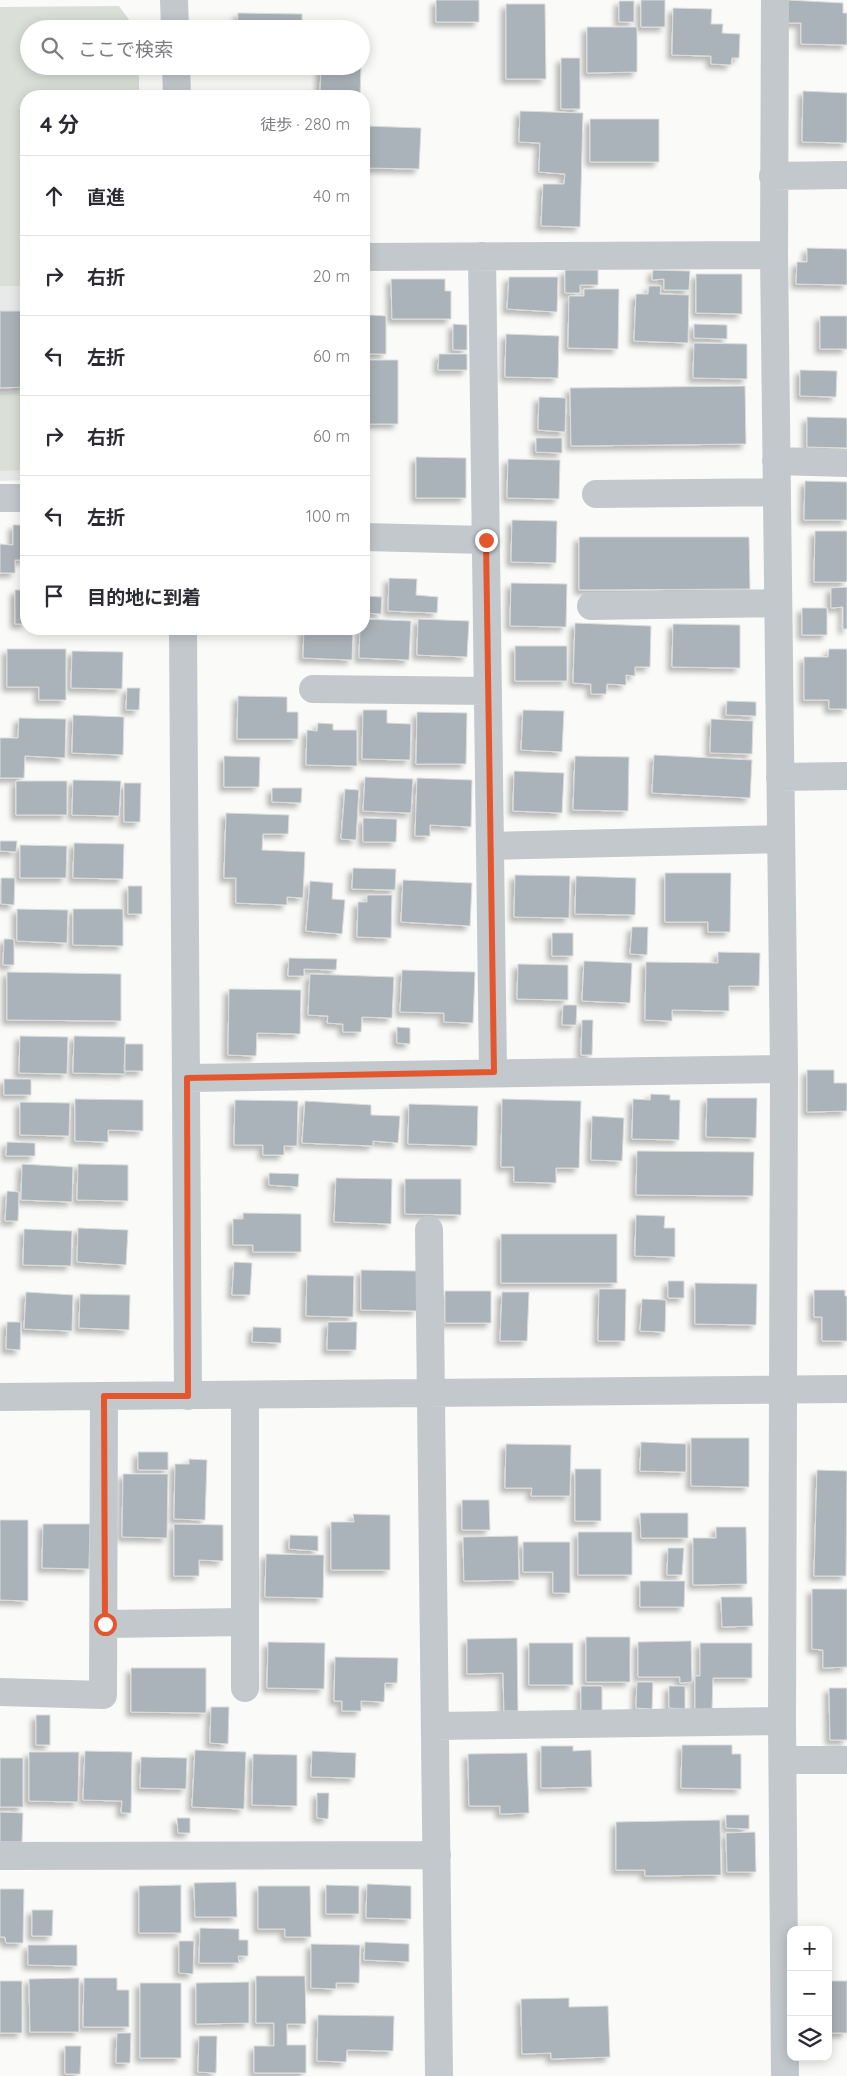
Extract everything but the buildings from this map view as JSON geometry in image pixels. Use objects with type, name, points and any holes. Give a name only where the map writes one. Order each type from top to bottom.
[{"type":"street","points":[[174,0],[175,20]]},
{"type":"street","points":[[775,0],[773,176],[784,1069],[782,1721],[785,2076]]},
{"type":"street","points":[[176,75],[177,90]]},
{"type":"street","points":[[773,176],[847,175]]},
{"type":"street","points":[[370,257],[774,255]]},
{"type":"street","points":[[482,256],[494,1072]]},
{"type":"street","points":[[776,462],[847,463]]},
{"type":"street","points":[[596,494],[776,492]]},
{"type":"street","points":[[0,498],[20,498]]},
{"type":"street","points":[[370,537],[486,540]]},
{"type":"street","points":[[591,606],[778,604]]},
{"type":"street","points":[[183,635],[188,1396]]},
{"type":"street","points":[[313,689],[488,691]]},
{"type":"street","points":[[780,777],[847,776]]},
{"type":"street","points":[[490,846],[781,840]]},
{"type":"street","points":[[187,1078],[784,1069]]},
{"type":"street","points":[[429,1230],[439,2076]]},
{"type":"street","points":[[0,1397],[245,1397],[280,1393],[431,1395],[847,1389]]},
{"type":"street","points":[[0,1692],[103,1695],[105,1624],[104,1396]]},
{"type":"street","points":[[245,1397],[245,1688]]},
{"type":"street","points":[[105,1624],[245,1622]]},
{"type":"street","points":[[435,1726],[782,1721]]},
{"type":"street","points":[[783,1760],[847,1760]]},
{"type":"street","points":[[0,1856],[437,1855]]},
{"type":"shaded area","points":[[119,6],[129,20],[20,20],[20,75],[139,75],[139,90],[20,90],[20,286],[0,286],[0,7]]},
{"type":"shaded area","points":[[0,286],[20,286],[20,480],[0,481]]},
{"type":"shaded area","points":[[20,392],[20,470],[0,471],[0,393]]},
{"type":"route","points":[[105,1624],[104,1396],[188,1396],[187,1078],[494,1072],[486,540]]}]
